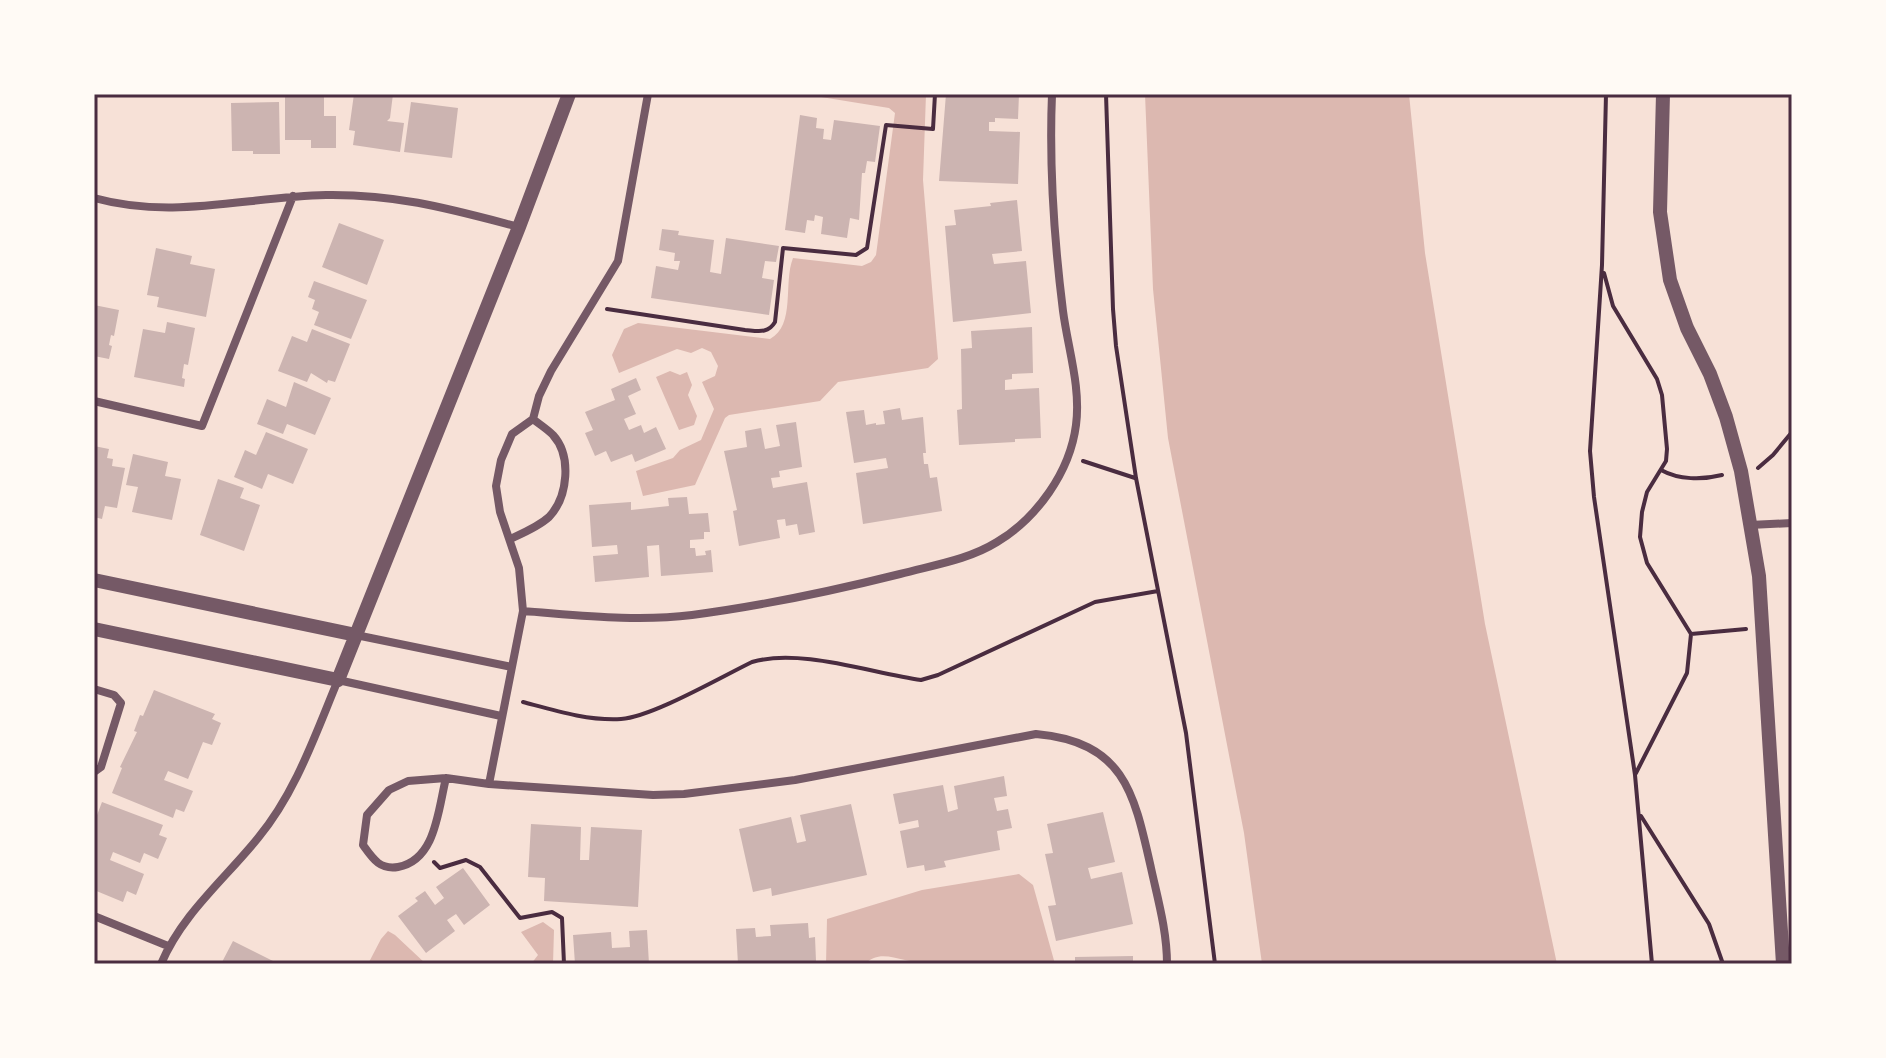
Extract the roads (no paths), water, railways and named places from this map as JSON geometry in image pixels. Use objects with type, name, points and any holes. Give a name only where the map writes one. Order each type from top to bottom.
[{"type":"street","points":[[161,964],[168,946],[197,906],[259,837],[294,785],[519,227],[569,94]]},
{"type":"street","points":[[489,784],[523,611],[519,568],[500,512],[496,486],[501,460],[512,434],[533,419],[539,396],[551,371],[618,261],[648,94]]},
{"type":"street","points":[[523,611],[619,618],[690,616],[854,585],[975,554],[1000,540],[1034,512],[1069,457],[1078,404],[1053,217],[1052,94]]},
{"type":"street","points":[[1663,94],[1660,212],[1670,280],[1687,328],[1719,397],[1741,471],[1759,576],[1783,964]]},
{"type":"street","points":[[94,198],[119,205],[161,209],[293,196],[384,197],[424,202],[519,227]]},
{"type":"street","points":[[94,401],[202,426],[293,196]]},
{"type":"street","points":[[510,539],[547,519],[555,509],[563,487],[565,463],[562,449],[553,436],[533,419]]},
{"type":"street","points":[[1750,525],[1792,523]]},
{"type":"street","points":[[94,580],[512,667]]},
{"type":"street","points":[[94,629],[501,716]]},
{"type":"street","points":[[94,689],[114,695],[121,703],[101,767],[94,772]]},
{"type":"street","points":[[446,778],[428,848],[412,864],[391,868],[377,864],[363,845],[367,815],[389,790],[408,781],[446,778],[489,784],[653,795],[684,794],[795,780],[1036,734],[1061,736],[1084,744],[1105,759],[1121,775],[1134,797],[1167,936],[1167,964]]},
{"type":"street","points":[[94,916],[168,946]]}]
